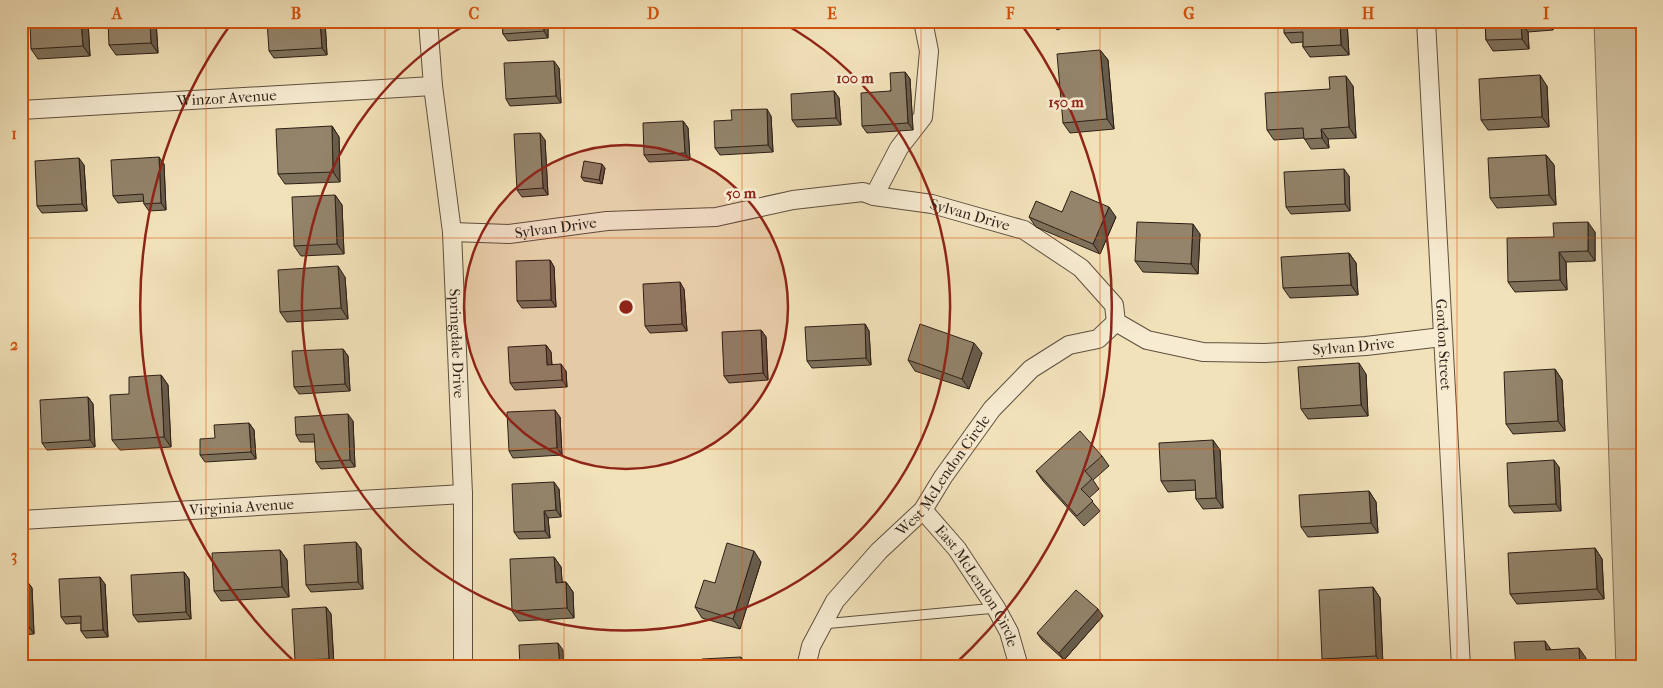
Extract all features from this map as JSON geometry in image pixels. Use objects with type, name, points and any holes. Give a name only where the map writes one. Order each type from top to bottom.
[{"type":"street","name":"Springdale Drive","points":[[428,21],[433,86],[452,232],[463,494],[464,667]]},
{"type":"street","points":[[874,196],[899,148],[923,117],[929,51],[922,21]]},
{"type":"street","name":"Gordon Street","points":[[1426,21],[1461,667]]},
{"type":"street","name":"Winzor Avenue","points":[[21,110],[433,86]]},
{"type":"street","name":"Sylvan Drive","points":[[452,232],[509,234],[608,221],[716,217],[793,200],[863,192],[874,196],[932,204],[1024,230],[1081,268],[1114,305],[1116,322],[1147,340],[1203,352],[1265,353],[1366,346],[1442,336]]},
{"type":"street","name":"West McLendon Circle","points":[[806,667],[811,646],[835,600],[878,551],[923,510],[992,410],[1031,369],[1069,345],[1098,339],[1116,322]]},
{"type":"street","name":"Virginia Avenue","points":[[21,520],[463,494]]},
{"type":"street","name":"East McLendon Circle","points":[[923,510],[957,549],[996,608],[1009,632],[1019,667]]},
{"type":"lane","points":[[823,624],[996,608]]},
{"type":"shaded area","points":[[1594,21],[1642,21],[1642,667],[1616,667]]},
{"type":"building","points":[[30,21],[81,21],[83,46],[31,49]]},
{"type":"building","points":[[108,21],[150,21],[151,43],[109,45]]},
{"type":"building","points":[[267,21],[320,21],[322,48],[269,51]]},
{"type":"building","points":[[502,21],[543,21],[544,31],[503,34]]},
{"type":"building","points":[[1284,21],[1340,21],[1341,45],[1303,47],[1303,32],[1284,33]]},
{"type":"building","points":[[1485,21],[1529,21],[1521,22],[1522,39],[1486,40]]},
{"type":"building","points":[[1100,50],[1107,119],[1063,123],[1057,54]]},
{"type":"building","points":[[554,61],[556,96],[506,99],[504,63]]},
{"type":"building","points":[[905,72],[908,123],[862,126],[861,93],[891,91],[890,73]]},
{"type":"building","points":[[1540,75],[1542,117],[1481,120],[1479,79]]},
{"type":"building","points":[[1346,76],[1349,127],[1321,129],[1322,138],[1304,139],[1303,128],[1267,130],[1265,93],[1330,89],[1329,77]]},
{"type":"building","points":[[834,91],[836,118],[792,120],[791,94]]},
{"type":"building","points":[[767,109],[768,145],[715,148],[714,121],[732,120],[731,110]]},
{"type":"building","points":[[683,121],[685,153],[644,155],[643,123]]},
{"type":"building","points":[[332,126],[333,172],[278,174],[276,129]]},
{"type":"building","points":[[540,133],[543,188],[517,190],[514,134]]},
{"type":"building","points":[[1546,155],[1549,195],[1490,198],[1488,158]]},
{"type":"building","points":[[159,157],[161,203],[144,204],[143,194],[113,196],[111,160]]},
{"type":"building","points":[[79,158],[82,204],[37,206],[35,161]]},
{"type":"building","points":[[584,161],[602,164],[599,180],[581,177]]},
{"type":"building","points":[[1344,169],[1345,204],[1286,207],[1284,172]]},
{"type":"building","points":[[1071,191],[1109,207],[1093,244],[1029,217],[1036,201],[1062,212]]},
{"type":"building","points":[[335,195],[337,244],[294,246],[292,197]]},
{"type":"building","points":[[1137,222],[1193,224],[1191,264],[1135,261]]},
{"type":"building","points":[[1588,222],[1588,251],[1559,252],[1560,280],[1508,282],[1507,238],[1554,237],[1553,223]]},
{"type":"building","points":[[1349,253],[1351,285],[1283,288],[1281,257]]},
{"type":"building","points":[[550,260],[551,300],[517,301],[516,261]]},
{"type":"building","points":[[338,266],[341,308],[280,312],[278,270]]},
{"type":"building","points":[[680,282],[682,324],[645,326],[643,284]]},
{"type":"building","points":[[865,324],[866,358],[807,361],[805,327]]},
{"type":"building","points":[[920,324],[974,343],[962,379],[908,360]]},
{"type":"building","points":[[761,330],[763,373],[724,376],[722,332]]},
{"type":"building","points":[[546,345],[547,365],[561,364],[562,380],[510,383],[508,347]]},
{"type":"building","points":[[343,349],[345,384],[294,387],[292,351]]},
{"type":"building","points":[[1359,363],[1361,405],[1301,409],[1298,367]]},
{"type":"building","points":[[1555,369],[1558,421],[1506,424],[1504,372]]},
{"type":"building","points":[[161,375],[164,437],[112,440],[110,395],[129,394],[129,377]]},
{"type":"building","points":[[88,397],[90,440],[42,443],[40,400]]},
{"type":"building","points":[[555,410],[557,448],[509,451],[507,412]]},
{"type":"building","points":[[348,414],[350,460],[316,462],[314,434],[296,435],[295,417]]},
{"type":"building","points":[[249,423],[251,452],[200,455],[200,439],[215,438],[214,425]]},
{"type":"building","points":[[1080,431],[1102,456],[1085,471],[1092,479],[1081,489],[1093,501],[1077,516],[1036,471]]},
{"type":"building","points":[[1213,440],[1216,498],[1196,499],[1195,480],[1161,481],[1159,443]]},
{"type":"building","points":[[1554,460],[1556,504],[1509,506],[1507,463]]},
{"type":"building","points":[[554,482],[556,510],[544,511],[545,531],[514,532],[512,484]]},
{"type":"building","points":[[1369,491],[1371,523],[1301,527],[1299,495]]},
{"type":"building","points":[[356,542],[358,582],[306,585],[304,545]]},
{"type":"building","points":[[727,543],[754,551],[733,619],[695,607],[704,580],[715,583]]},
{"type":"building","points":[[1595,548],[1597,589],[1510,594],[1508,553]]},
{"type":"building","points":[[280,550],[282,587],[214,591],[212,553]]},
{"type":"building","points":[[554,557],[556,583],[566,582],[567,608],[512,611],[510,559]]},
{"type":"building","points":[[184,572],[186,612],[133,615],[131,575]]},
{"type":"building","points":[[24,577],[27,624],[21,624],[21,578]]},
{"type":"building","points":[[100,577],[103,630],[81,631],[81,616],[61,617],[59,579]]},
{"type":"building","points":[[1373,587],[1376,656],[1322,659],[1319,590]]},
{"type":"building","points":[[1076,590],[1098,609],[1059,653],[1037,633]]},
{"type":"building","points":[[326,607],[329,659],[295,660],[292,609]]},
{"type":"building","points":[[1545,641],[1546,650],[1579,648],[1580,667],[1516,667],[1514,642]]},
{"type":"building","points":[[558,643],[560,667],[520,667],[519,645]]},
{"type":"building","points":[[741,657],[742,667],[703,667],[702,659]]}]
